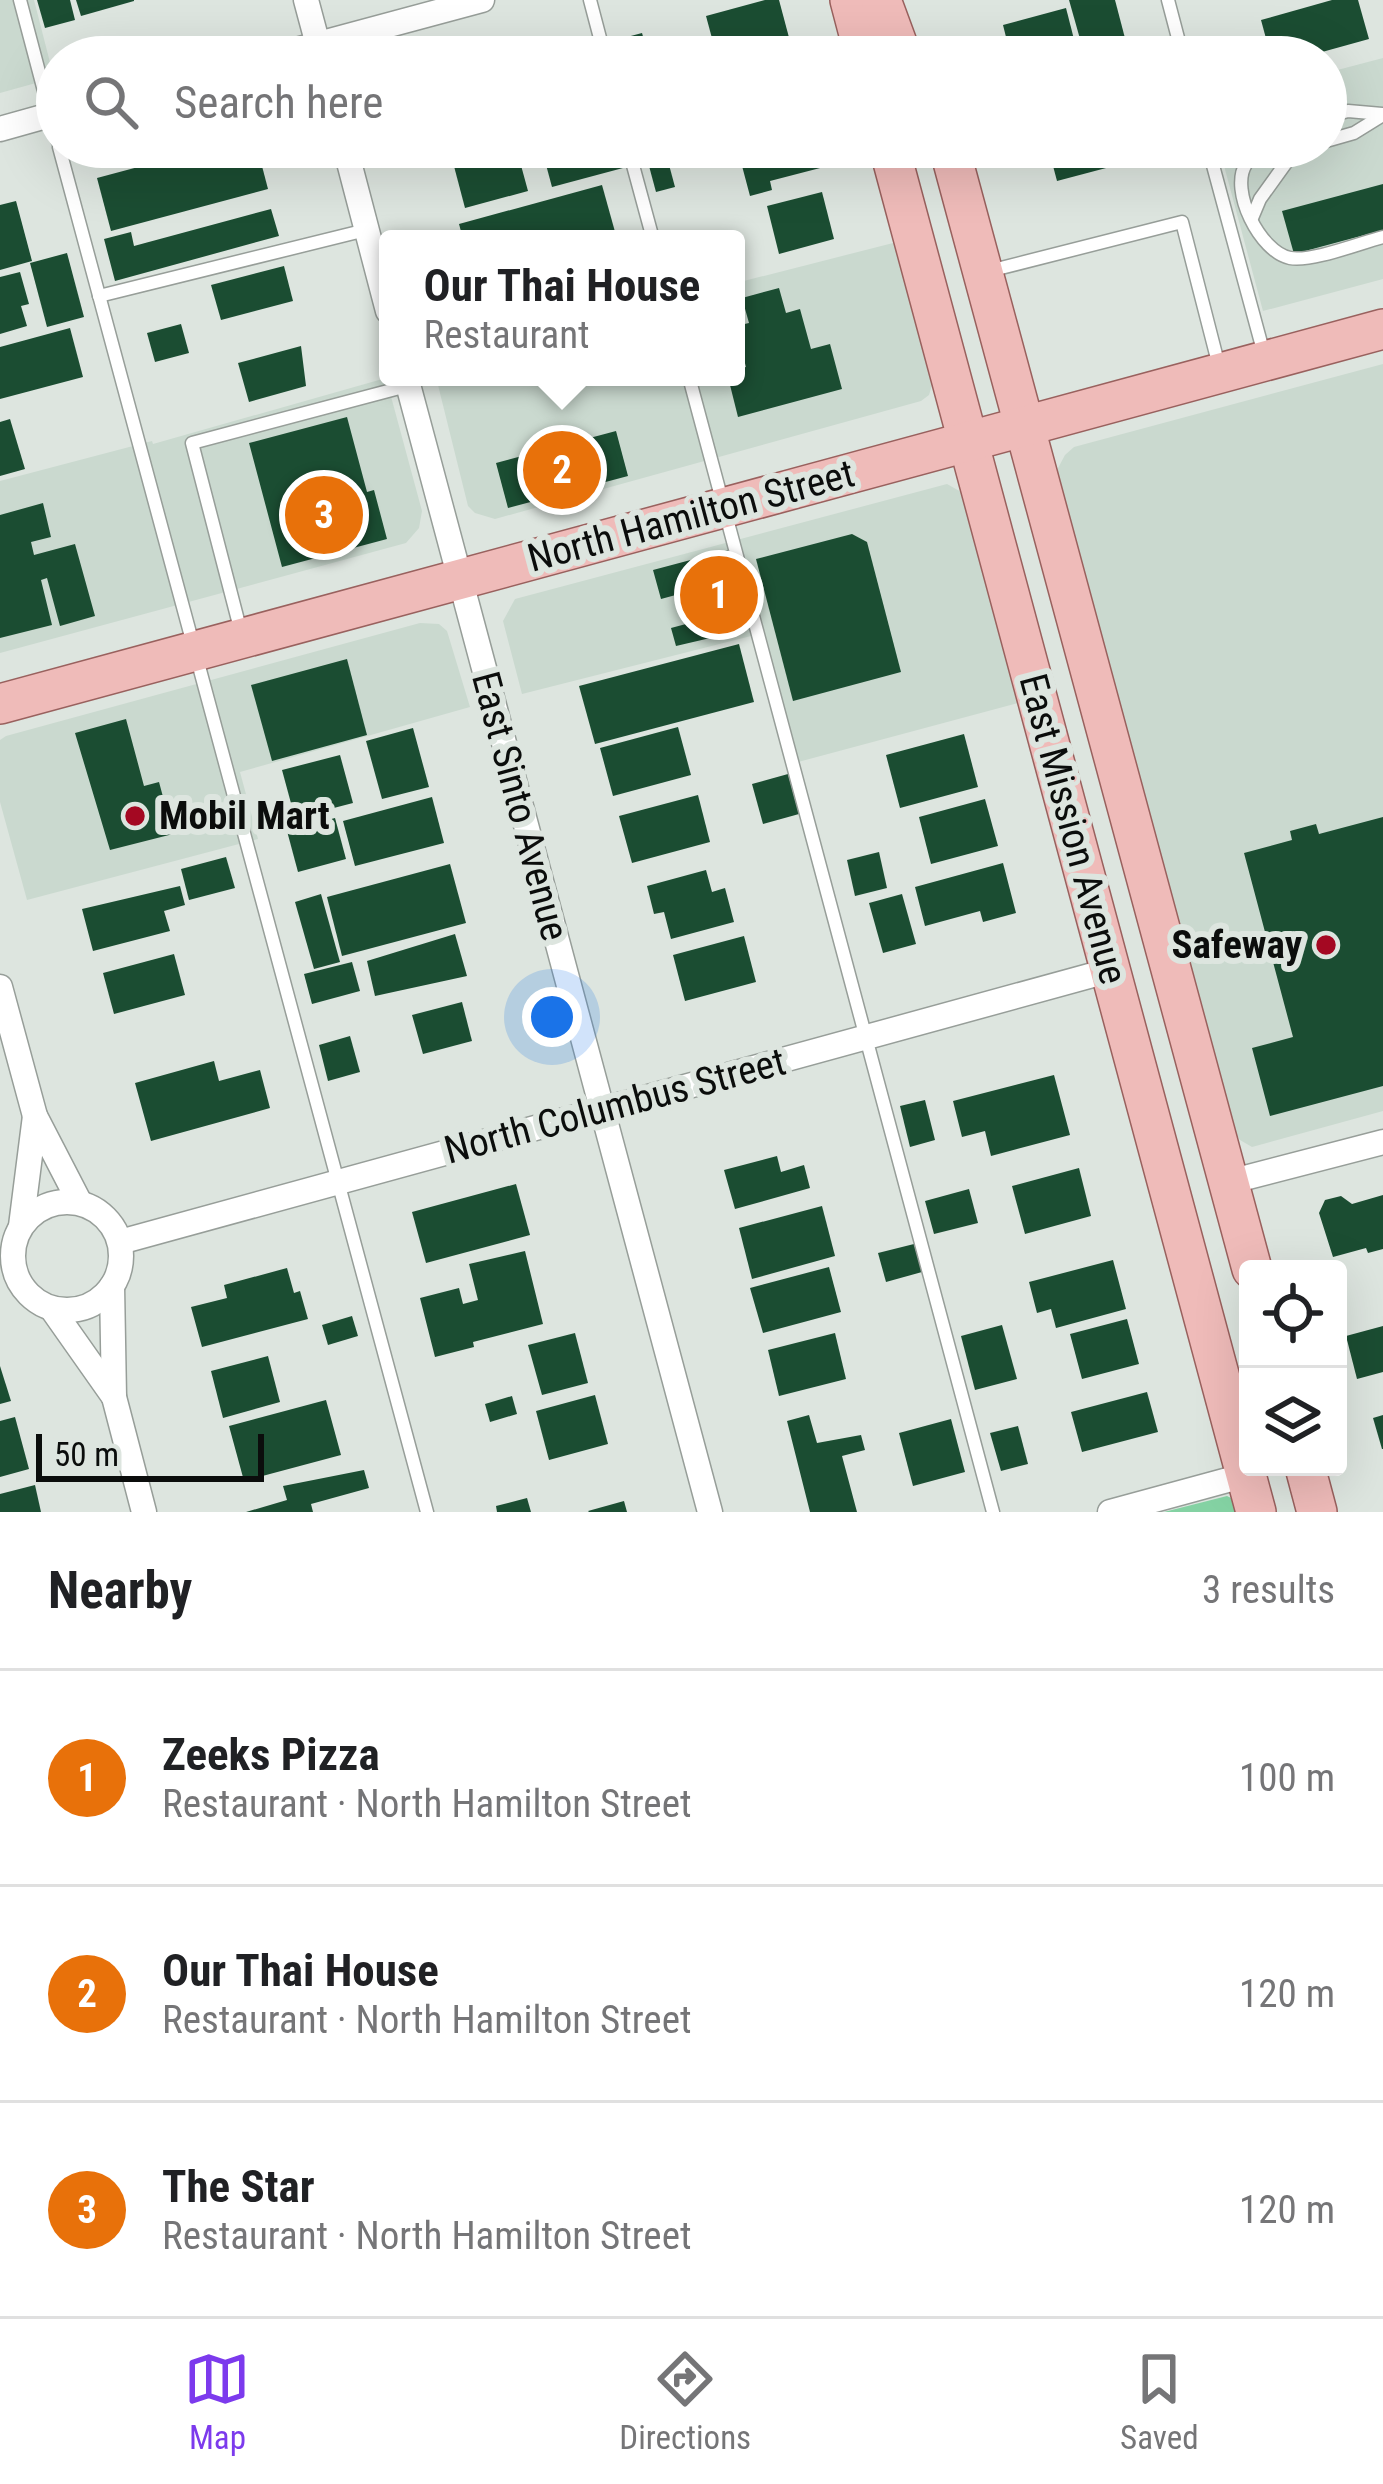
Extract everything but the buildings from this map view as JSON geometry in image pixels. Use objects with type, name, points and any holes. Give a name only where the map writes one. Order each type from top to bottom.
[{"type":"main road","points":[[850,0],[859,36]]},
{"type":"main road","points":[[880,0],[894,36]]},
{"type":"main road","points":[[909,0],[919,36]]},
{"type":"main road","name":"East Mission Avenue","points":[[895,168],[1251,1494]]},
{"type":"main road","name":"East Mission Avenue","points":[[954,168],[1250,1260]]},
{"type":"main road","name":"North Hamilton Street","points":[[0,704],[1383,329]]},
{"type":"main road","points":[[1308,1476],[1318,1512]]},
{"type":"street","points":[[306,0],[316,36]]},
{"type":"street","points":[[368,36],[482,0]]},
{"type":"street","points":[[0,129],[36,129]]},
{"type":"street","points":[[350,168],[379,277]]},
{"type":"street","name":"East Sinto Avenue","points":[[408,386],[710,1512]]},
{"type":"street","name":"North Columbus Street","points":[[120,1242],[1111,970]]},
{"type":"street","points":[[0,987],[35,1116],[80,1203]]},
{"type":"street","points":[[35,1116],[11,1245],[13,1291],[52,1309],[86,1308],[112,1286]]},
{"type":"street","points":[[1229,1182],[1383,1142]]},
{"type":"street","points":[[11,1245],[47,1205],[80,1203],[105,1217],[120,1242],[121,1265],[112,1286],[114,1397],[144,1512]]},
{"type":"street","points":[[52,1309],[114,1397]]},
{"type":"street","points":[[1110,1512],[1251,1494]]},
{"type":"lane","points":[[20,0],[36,57]]},
{"type":"lane","points":[[590,0],[599,36]]},
{"type":"lane","points":[[1168,0],[1178,36]]},
{"type":"lane","points":[[1347,111],[1383,115]]},
{"type":"lane","points":[[1347,136],[1383,115]]},
{"type":"lane","points":[[66,168],[427,1512]]},
{"type":"lane","points":[[633,168],[650,230]]},
{"type":"lane","points":[[1214,168],[1265,361]]},
{"type":"lane","points":[[1244,168],[1241,188],[1251,221],[1265,244],[1291,258],[1383,236]]},
{"type":"lane","points":[[1251,221],[1259,199],[1281,168]]},
{"type":"lane","points":[[982,273],[1182,222],[1220,373]]},
{"type":"lane","points":[[99,296],[366,230]]},
{"type":"lane","points":[[243,638],[193,443],[390,386]]},
{"type":"lane","points":[[691,386],[993,1512]]},
{"type":"shaded area","points":[[0,0],[34,0],[43,36],[36,36],[36,83],[0,93]]},
{"type":"shaded area","points":[[1383,58],[1383,279],[1263,311],[1225,168],[1347,168],[1347,67]]},
{"type":"shaded area","points":[[897,242],[933,382],[929,395],[495,519],[468,506],[438,386],[745,386],[745,281]]},
{"type":"shaded area","points":[[1383,364],[1383,1111],[1252,1147],[1234,1131],[1057,470],[1074,447]]},
{"type":"shaded area","points":[[379,380],[379,386],[388,386],[422,511],[419,528],[406,543],[0,653],[0,481],[153,444]]},
{"type":"shaded area","points":[[947,484],[963,493],[1022,702],[787,765],[751,636],[522,694],[503,621],[515,599]]},
{"type":"shaded area","points":[[420,623],[439,624],[447,631],[470,707],[240,772],[258,839],[27,900],[0,802],[0,740]]},
{"type":"green space","points":[[1227,1496],[1240,1512],[1164,1512]]},
{"type":"place","name":"Our Thai House","points":[[562,470]]},
{"type":"place","name":"The Star","points":[[324,515]]},
{"type":"place","name":"Zeeks Pizza","points":[[719,595]]},
{"type":"place","name":"Mobil Mart","points":[[135,816]]},
{"type":"place","name":"Safeway","points":[[1326,945]]}]
